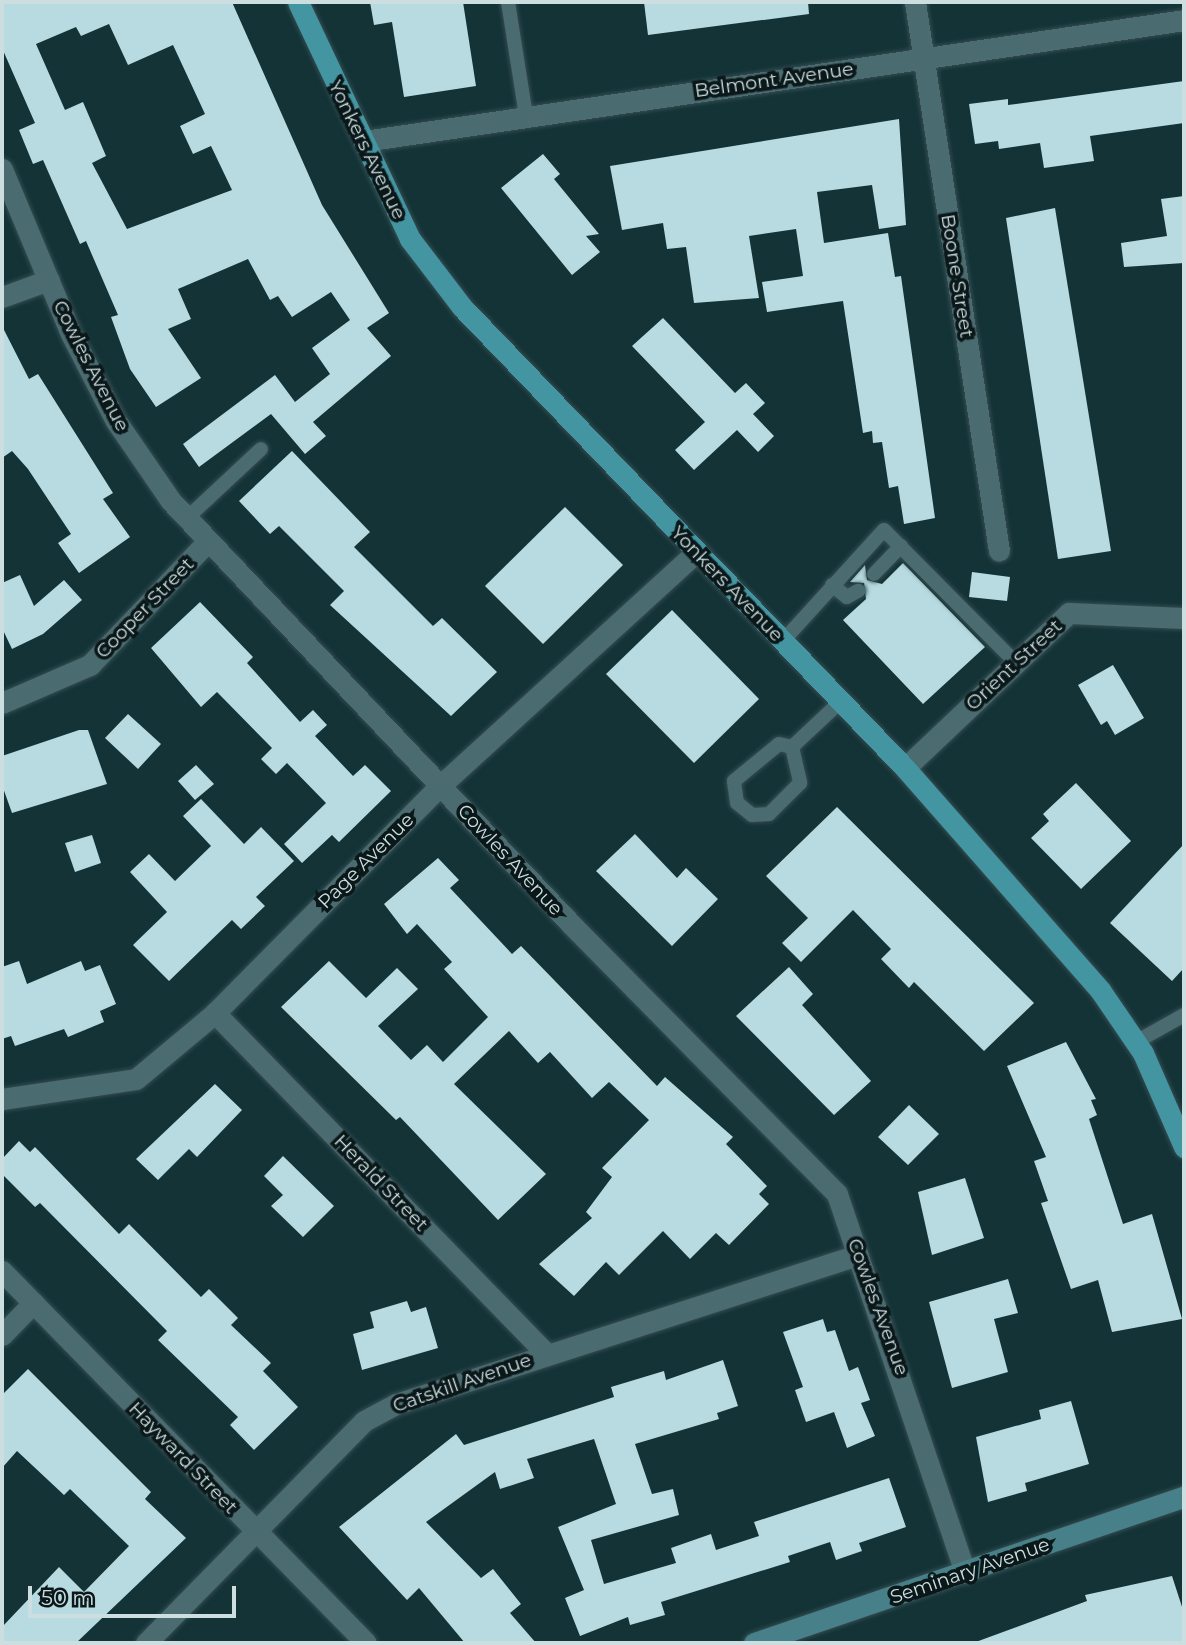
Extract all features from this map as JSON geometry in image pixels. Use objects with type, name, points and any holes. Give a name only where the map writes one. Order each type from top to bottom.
[{"type":"main road","name":"Yonkers Avenue","points":[[298,2],[410,239],[462,307],[905,768],[1100,990],[1136,1042],[1184,1147]]},
{"type":"street","name":"Boone Street","points":[[915,2],[999,551]]},
{"type":"street","name":"Belmont Avenue","points":[[364,141],[1184,20]]},
{"type":"street","name":"Cowles Avenue","points":[[2,169],[49,280],[116,421],[187,518],[440,786],[837,1194],[965,1573]]},
{"type":"street","points":[[2,297],[49,280]]},
{"type":"street","name":"Cooper Street","points":[[2,703],[90,665],[208,541]]},
{"type":"street","name":"Page Avenue","points":[[2,1099],[136,1079],[215,1013],[440,786],[696,552]]},
{"type":"street","name":"Orient Street","points":[[905,768],[1069,613],[1184,618]]},
{"type":"street","name":"Herald Street","points":[[215,1013],[547,1354]]},
{"type":"street","name":"Catskill Avenue","points":[[146,1643],[364,1421],[396,1404],[858,1255]]},
{"type":"street","name":"Hayward Street","points":[[2,1270],[366,1643]]},
{"type":"street","points":[[2,1335],[33,1303]]},
{"type":"street","name":"Seminary Avenue","points":[[754,1643],[1184,1497]]},
{"type":"lane","points":[[508,2],[526,116]]},
{"type":"lane","points":[[187,518],[261,449]]},
{"type":"lane","points":[[782,642],[884,530],[1016,663]]},
{"type":"lane","points":[[873,574],[901,546]]},
{"type":"lane","points":[[832,585],[847,597],[858,591]]},
{"type":"lane","points":[[792,747],[800,783],[769,814],[746,811],[734,781],[767,749],[792,747],[841,702]]},
{"type":"lane","points":[[1136,1042],[1184,1015]]},
{"type":"building","points":[[2,2],[232,2],[322,205],[389,313],[367,328],[391,356],[313,422],[326,436],[305,454],[271,414],[199,467],[183,444],[275,375],[295,402],[330,374],[312,348],[350,320],[331,292],[292,317],[278,296],[270,300],[248,259],[178,289],[191,319],[168,329],[201,378],[156,407],[130,369],[111,317],[118,315],[86,241],[80,244],[43,160],[33,164],[19,130],[35,123],[2,48]],"holes":[[[109,24],[128,65],[173,45],[205,114],[180,126],[193,154],[211,146],[232,190],[127,229],[92,163],[106,156],[83,102],[65,110],[36,44],[76,27],[81,36]]]},
{"type":"building","points":[[370,2],[463,2],[476,86],[404,97],[392,22],[374,25]]},
{"type":"building","points":[[644,2],[808,2],[809,14],[648,35]]},
{"type":"building","points":[[1184,81],[1184,123],[1090,136],[1094,161],[1044,168],[1040,143],[999,149],[998,141],[975,144],[969,104],[1008,99],[1008,105]]},
{"type":"building","points":[[899,119],[906,225],[879,229],[872,185],[817,192],[824,243],[888,233],[895,277],[901,276],[935,518],[904,524],[898,486],[889,488],[882,442],[873,443],[872,431],[863,433],[843,301],[767,312],[762,282],[803,276],[796,229],[749,236],[759,298],[694,303],[686,247],[667,249],[663,223],[622,230],[610,166]]},
{"type":"building","points":[[543,154],[560,174],[554,179],[599,234],[586,236],[600,252],[572,275],[501,188]]},
{"type":"building","points":[[1184,196],[1184,263],[1124,267],[1121,243],[1167,236],[1161,199]]},
{"type":"building","points":[[1055,208],[1111,551],[1058,559],[1006,218]]},
{"type":"building","points":[[663,318],[735,393],[746,383],[765,403],[753,414],[774,436],[758,452],[737,430],[694,470],[675,450],[705,422],[632,346]]},
{"type":"building","points":[[2,326],[29,379],[38,374],[113,493],[103,499],[130,537],[79,573],[58,543],[71,534],[28,469],[12,451],[2,458]]},
{"type":"building","points":[[292,451],[370,532],[354,547],[433,626],[442,618],[497,672],[451,716],[330,605],[344,591],[279,526],[270,534],[239,501]]},
{"type":"building","points":[[565,507],[623,565],[543,644],[485,586]]},
{"type":"building","points":[[903,563],[985,647],[923,704],[843,620],[866,599],[864,583],[850,582],[865,565],[867,580],[882,584]]},
{"type":"building","points":[[972,572],[1010,577],[1007,601],[969,597]]},
{"type":"building","points":[[20,575],[34,606],[64,580],[82,600],[43,634],[12,649],[2,628],[2,583]]},
{"type":"building","points":[[200,602],[253,657],[247,663],[300,722],[313,710],[327,725],[315,736],[353,776],[365,765],[391,791],[339,842],[332,835],[302,863],[284,844],[326,803],[287,763],[276,774],[261,759],[272,748],[217,692],[201,707],[151,648]]},
{"type":"building","points":[[672,610],[759,699],[694,763],[606,674]]},
{"type":"building","points":[[1113,665],[1144,718],[1115,735],[1107,721],[1101,725],[1078,685]]},
{"type":"building","points":[[128,714],[161,744],[138,769],[105,738]]},
{"type":"building","points":[[79,730],[88,730],[107,784],[12,813],[2,785],[2,756]]},
{"type":"building","points":[[196,765],[214,784],[195,800],[178,781]]},
{"type":"building","points":[[1076,783],[1131,841],[1081,889],[1031,838],[1049,821],[1043,814]]},
{"type":"building","points":[[201,799],[244,844],[261,827],[294,861],[256,897],[265,906],[241,929],[232,920],[169,981],[133,945],[167,912],[130,872],[149,854],[175,881],[211,846],[183,816]]},
{"type":"building","points":[[837,807],[1034,1003],[984,1051],[914,982],[909,988],[881,959],[891,949],[853,910],[801,962],[782,943],[808,918],[766,876]]},
{"type":"building","points":[[635,834],[677,878],[686,868],[718,899],[672,946],[596,871]]},
{"type":"building","points":[[92,835],[101,863],[75,872],[65,843]]},
{"type":"building","points":[[1184,844],[1184,968],[1172,981],[1110,923]]},
{"type":"building","points":[[438,858],[459,880],[450,888],[512,954],[521,946],[657,1086],[665,1077],[733,1137],[726,1144],[767,1186],[759,1194],[769,1204],[729,1245],[716,1233],[690,1259],[663,1231],[619,1275],[606,1262],[574,1296],[539,1264],[592,1218],[586,1212],[612,1177],[602,1168],[649,1120],[609,1082],[592,1098],[550,1052],[538,1063],[509,1031],[454,1084],[546,1174],[498,1220],[400,1117],[396,1120],[281,1007],[329,961],[366,998],[397,968],[418,989],[378,1026],[411,1060],[427,1045],[443,1062],[488,1017],[444,969],[452,962],[417,924],[407,934],[384,904]]},
{"type":"building","points":[[19,961],[27,984],[81,961],[85,971],[100,965],[116,1004],[100,1011],[104,1022],[68,1037],[64,1029],[15,1046],[11,1036],[2,1039],[2,967]]},
{"type":"building","points":[[789,967],[813,994],[802,1005],[871,1081],[834,1115],[736,1016]]},
{"type":"building","points":[[1066,1042],[1096,1099],[1091,1100],[1097,1115],[1089,1119],[1123,1224],[1152,1214],[1182,1319],[1112,1332],[1098,1280],[1071,1289],[1041,1203],[1048,1201],[1034,1161],[1046,1157],[1007,1066]]},
{"type":"building","points":[[215,1084],[242,1110],[197,1157],[189,1149],[158,1180],[136,1159]]},
{"type":"building","points":[[909,1105],[939,1134],[908,1165],[878,1137]]},
{"type":"building","points":[[19,1141],[30,1152],[35,1147],[119,1234],[129,1224],[201,1297],[209,1289],[238,1318],[231,1325],[271,1363],[263,1371],[298,1407],[254,1450],[230,1425],[238,1417],[158,1340],[167,1331],[40,1203],[35,1207],[2,1174],[2,1159]]},
{"type":"building","points":[[283,1156],[334,1206],[303,1237],[271,1206],[283,1195],[264,1176]]},
{"type":"building","points":[[965,1178],[984,1238],[932,1255],[918,1192]]},
{"type":"building","points":[[1008,1279],[1018,1313],[994,1319],[1008,1372],[952,1388],[929,1302]]},
{"type":"building","points":[[407,1301],[411,1312],[426,1307],[438,1348],[362,1370],[353,1334],[374,1328],[370,1312]]},
{"type":"building","points":[[823,1319],[827,1332],[835,1330],[849,1371],[858,1367],[870,1400],[861,1403],[875,1436],[847,1448],[834,1412],[806,1422],[795,1390],[803,1387],[783,1332]]},
{"type":"building","points":[[723,1360],[738,1406],[717,1413],[719,1419],[635,1444],[652,1494],[673,1489],[679,1515],[591,1540],[604,1584],[676,1563],[671,1548],[711,1534],[716,1550],[759,1536],[754,1522],[889,1478],[906,1527],[859,1543],[862,1551],[836,1560],[830,1542],[788,1556],[790,1562],[661,1602],[665,1615],[630,1625],[628,1617],[580,1636],[565,1598],[584,1590],[558,1527],[616,1504],[594,1439],[527,1459],[534,1478],[500,1489],[495,1472],[426,1522],[481,1578],[493,1569],[521,1604],[510,1613],[536,1643],[465,1643],[419,1588],[407,1600],[339,1527],[456,1434],[464,1445],[614,1397],[611,1387],[664,1371],[666,1380]]},
{"type":"building","points":[[28,1369],[151,1492],[145,1499],[186,1538],[76,1643],[2,1643],[2,1627],[59,1567],[84,1592],[129,1546],[70,1489],[64,1495],[17,1451],[2,1468],[2,1395]]},
{"type":"building","points":[[1071,1401],[1089,1464],[1025,1483],[1027,1491],[988,1502],[976,1437],[1041,1419],[1039,1410]]},
{"type":"building","points":[[1172,1576],[1184,1613],[1184,1643],[973,1643],[1087,1601],[1085,1595]]}]
